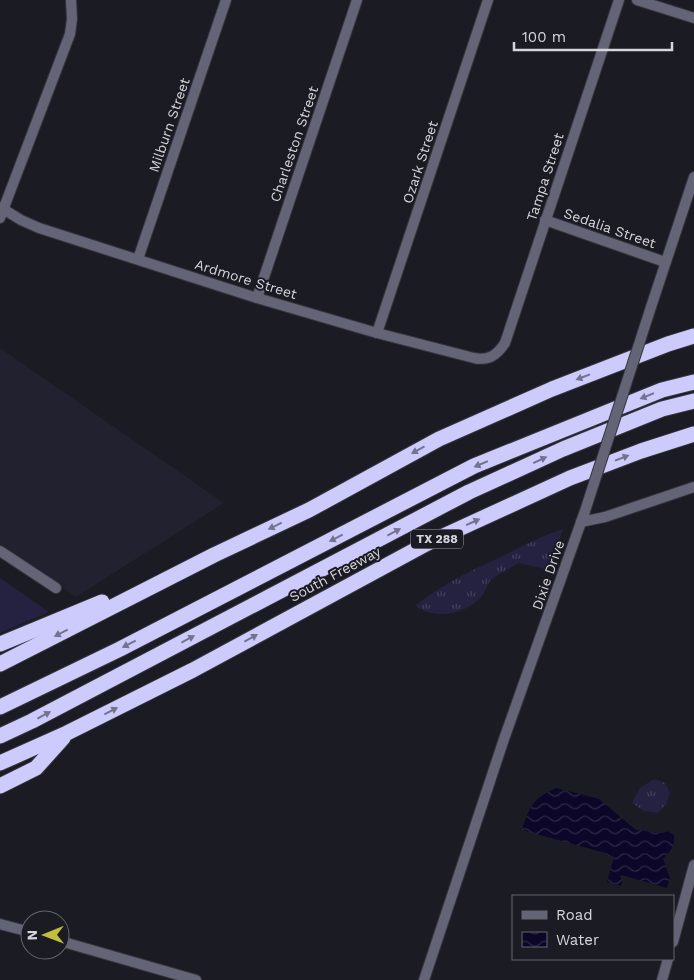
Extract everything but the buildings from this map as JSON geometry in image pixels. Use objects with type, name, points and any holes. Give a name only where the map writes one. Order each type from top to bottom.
[{"type":"highway","points":[[0,664],[214,555],[309,510],[438,439],[552,388],[694,336]]},
{"type":"highway","points":[[0,708],[137,640],[474,466],[662,390],[694,382]]},
{"type":"highway","points":[[0,736],[469,492],[563,449],[662,409],[694,401]]},
{"type":"highway","name":"South Freeway","points":[[0,763],[67,733],[193,670],[426,544],[570,478],[640,451],[694,434]]},
{"type":"highway","points":[[0,644],[214,555]]},
{"type":"highway","points":[[0,786],[36,768],[67,733]]},
{"type":"street","points":[[1,212],[70,34],[72,19],[71,0]]},
{"type":"street","name":"Milburn Street","points":[[138,259],[226,0]]},
{"type":"street","name":"Charleston Street","points":[[257,298],[357,0]]},
{"type":"street","name":"Ozark Street","points":[[377,333],[488,0]]},
{"type":"street","name":"Tampa Street","points":[[490,358],[499,353],[505,343],[619,0]]},
{"type":"street","points":[[637,0],[694,18]]},
{"type":"street","name":"Dixie Drive","points":[[424,980],[501,748],[585,511],[694,177]]},
{"type":"street","name":"Ardmore Street","points":[[1,212],[39,228],[257,298],[377,333],[474,358],[490,358]]},
{"type":"street","name":"Sedalia Street","points":[[545,220],[665,262]]},
{"type":"street","points":[[581,522],[605,517],[694,487]]},
{"type":"street","points":[[0,551],[56,588]]},
{"type":"street","points":[[674,938],[694,865]]},
{"type":"street","points":[[0,924],[20,929]]},
{"type":"street","points":[[70,944],[196,980]]},
{"type":"street","points":[[662,980],[668,960]]},
{"type":"shaded area","points":[[0,348],[224,503],[76,597],[0,544]]},
{"type":"green space","points":[[563,529],[549,570],[519,563],[492,579],[482,596],[467,608],[459,611],[441,614],[432,613],[415,606],[460,576]]},
{"type":"green space","points":[[0,578],[49,612],[0,633]]},
{"type":"green space","points":[[654,779],[665,783],[670,793],[666,804],[658,813],[644,811],[632,803],[640,788]]},
{"type":"water","points":[[556,788],[599,799],[636,830],[662,833],[669,831],[674,835],[672,848],[663,859],[670,878],[667,888],[621,875],[620,878],[623,879],[621,886],[607,882],[614,857],[522,830],[527,815],[537,799]]}]
